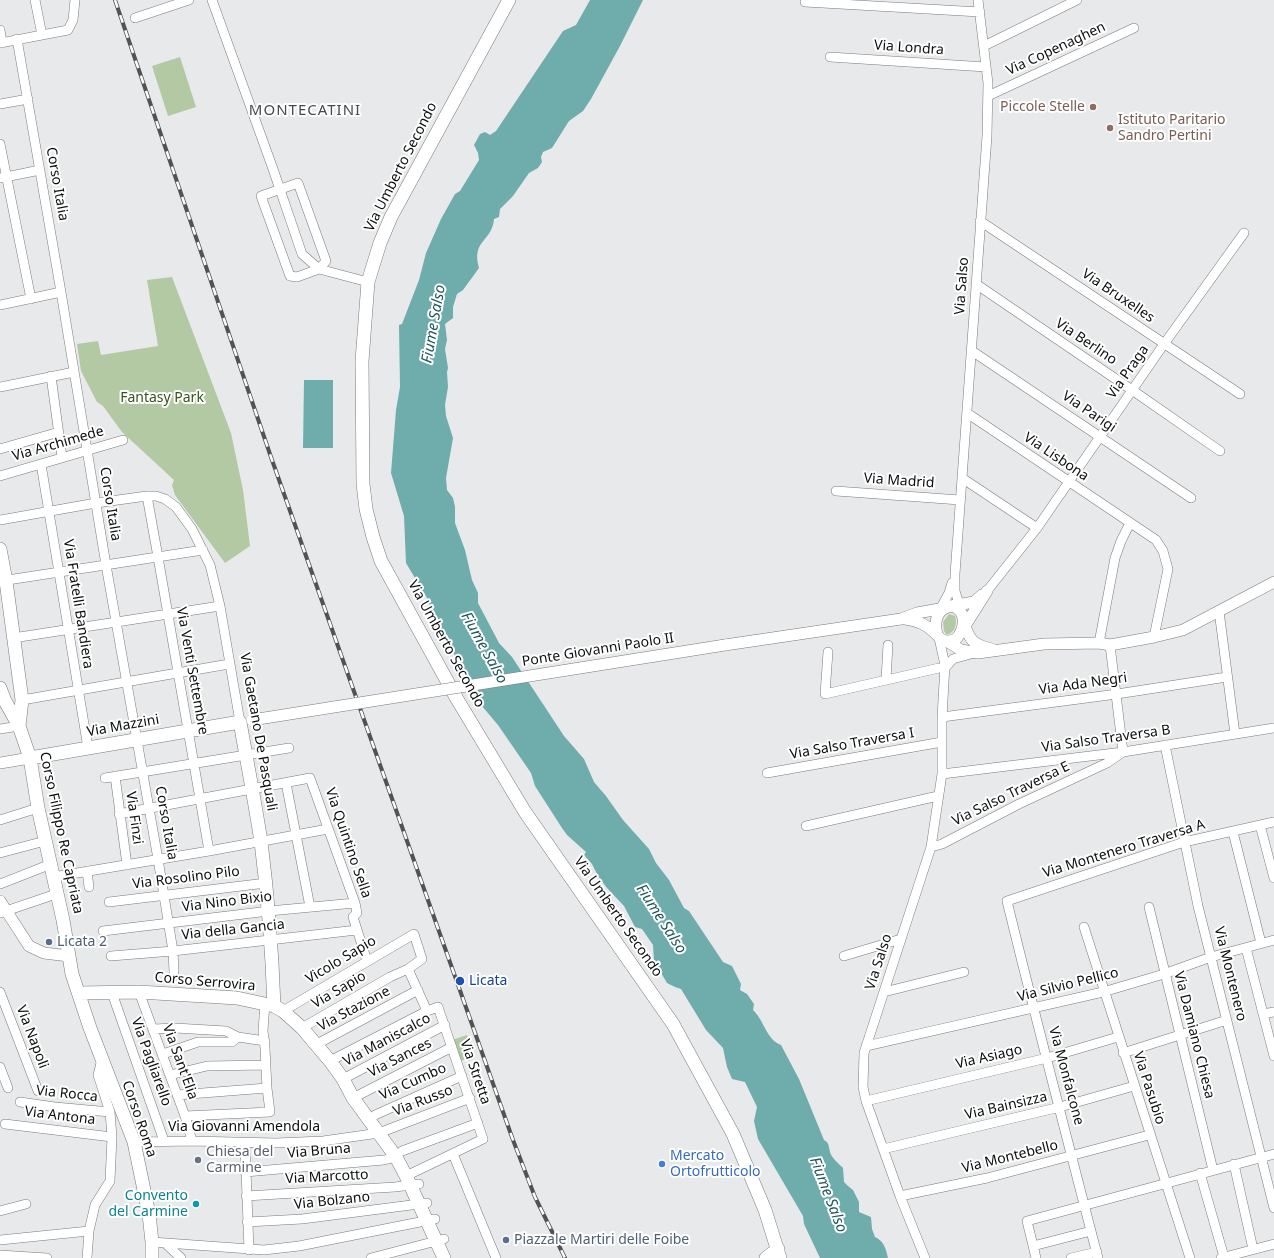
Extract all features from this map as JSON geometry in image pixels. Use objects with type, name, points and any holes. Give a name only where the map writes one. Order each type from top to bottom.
[{"type":"main road","name":"Via Umberto Secondo","points":[[509,0],[391,217],[380,243],[368,282],[362,361],[363,484],[366,509],[373,538],[381,561],[457,699],[525,812],[673,1024],[733,1134],[765,1210],[779,1254]]},
{"type":"main road","name":"Corso Filippo Re Capriata","points":[[0,549],[3,581],[22,700],[19,726]]},
{"type":"main road","name":"Corso Filippo Re Capriata","points":[[0,688],[3,701],[19,726],[30,758],[38,808],[63,920],[72,974],[79,993]]},
{"type":"main road","name":"Via Mazzini","points":[[30,758],[246,721]]},
{"type":"main road","name":"Via Gaetano De Pasquali","points":[[246,721],[246,755],[260,841],[269,911],[274,1007]]},
{"type":"main road","name":"Corso Serrovira","points":[[79,993],[175,990],[236,998],[274,1007]]},
{"type":"main road","name":"Corso Roma","points":[[79,993],[90,1028],[134,1142],[149,1214],[159,1242],[152,1258]]},
{"type":"main road","points":[[274,1007],[302,1028],[317,1044],[399,1154],[440,1240],[452,1258]]},
{"type":"main road","points":[[357,1096],[375,1115],[383,1132]]},
{"type":"main road","points":[[440,1240],[444,1258]]},
{"type":"main road","points":[[766,1258],[779,1254]]},
{"type":"street","points":[[35,0],[42,35]]},
{"type":"street","points":[[0,30],[1,43],[68,30],[73,20],[75,0]]},
{"type":"street","points":[[135,18],[189,0]]},
{"type":"street","points":[[212,0],[302,254],[319,269],[368,282]]},
{"type":"street","name":"Via Salso","points":[[955,574],[987,136],[988,96],[984,46],[978,0]]},
{"type":"street","points":[[984,46],[1077,0]]},
{"type":"street","points":[[805,2],[980,12]]},
{"type":"street","name":"Via Copenaghen","points":[[988,96],[1134,28]]},
{"type":"street","name":"Corso Italia","points":[[17,40],[88,450],[126,682],[169,923],[174,972]]},
{"type":"street","name":"Via Londra","points":[[830,57],[986,67]]},
{"type":"street","points":[[0,104],[28,99]]},
{"type":"street","points":[[0,144],[3,177],[31,299]]},
{"type":"street","points":[[3,177],[40,170]]},
{"type":"street","points":[[298,183],[326,261],[319,269],[297,277],[290,276],[261,196],[280,189],[298,183]]},
{"type":"street","name":"Via Bruxelles","points":[[980,221],[1240,394]]},
{"type":"street","name":"Via Praga","points":[[987,590],[1037,528],[1164,344],[1244,233]]},
{"type":"street","name":"Via Berlino","points":[[976,284],[1220,451]]},
{"type":"street","points":[[0,304],[61,292]]},
{"type":"street","name":"Via Parigi","points":[[972,351],[1191,498]]},
{"type":"street","points":[[0,387],[74,372]]},
{"type":"street","points":[[51,376],[62,457]]},
{"type":"street","name":"Via Lisbona","points":[[967,413],[1156,540],[1163,551],[1168,569],[1154,637]]},
{"type":"street","points":[[0,449],[59,432]]},
{"type":"street","name":"Via Archimede","points":[[0,476],[123,440]]},
{"type":"street","name":"Via Fratelli Bandiera","points":[[41,464],[88,748]]},
{"type":"street","points":[[962,478],[1037,528]]},
{"type":"street","name":"Via Madrid","points":[[836,491],[960,500]]},
{"type":"street","name":"Via Gaetano De Pasquali","points":[[0,520],[96,503],[146,496],[156,496],[165,499],[176,507],[192,529],[210,565],[220,606],[229,664],[246,721]]},
{"type":"street","name":"Via Venti Settembre","points":[[146,496],[168,613],[209,851]]},
{"type":"street","points":[[1098,643],[1115,558],[1130,523]]},
{"type":"street","points":[[3,581],[203,550]]},
{"type":"street","points":[[955,574],[949,593],[954,614],[974,643],[982,647],[996,650]]},
{"type":"street","points":[[945,666],[947,640],[954,614],[955,574]]},
{"type":"street","points":[[828,652],[825,694],[939,668],[945,666],[953,659],[978,652],[1044,644],[1110,644],[1154,637],[1183,630],[1274,582]]},
{"type":"street","points":[[947,640],[935,628],[987,590]]},
{"type":"street","points":[[900,619],[918,613],[954,614],[974,602],[987,590]]},
{"type":"street","points":[[13,638],[220,606]]},
{"type":"street","points":[[1219,611],[1235,734]]},
{"type":"street","points":[[900,619],[917,620],[961,650],[978,652]]},
{"type":"street","name":"Ponte Giovanni Paolo II","points":[[246,721],[725,645],[900,619]]},
{"type":"street","points":[[945,666],[942,649],[947,640]]},
{"type":"street","points":[[1110,644],[1123,752]]},
{"type":"street","points":[[886,679],[888,645]]},
{"type":"street","points":[[22,700],[229,664]]},
{"type":"street","name":"Via Salso","points":[[925,1258],[900,1196],[866,1101],[863,1087],[864,1054],[931,847],[942,774],[942,717],[945,666]]},
{"type":"street","name":"Via Ada Negri","points":[[942,717],[1116,694],[1227,677]]},
{"type":"street","points":[[0,729],[19,726]]},
{"type":"street","name":"Via Salso Traversa B","points":[[942,774],[1123,752],[1274,728]]},
{"type":"street","name":"Via Salso Traversa I","points":[[767,773],[942,742]]},
{"type":"street","name":"Via Montenero","points":[[1165,745],[1198,906],[1274,1208]]},
{"type":"street","points":[[105,778],[289,748]]},
{"type":"street","name":"Via Salso Traversa E","points":[[931,847],[942,844],[1019,804],[1107,763],[1123,752]]},
{"type":"street","name":"Via Mazzini","points":[[0,763],[30,758]]},
{"type":"street","name":"Via Finzi","points":[[115,776],[127,864]]},
{"type":"street","name":"Via Quintino Sella","points":[[286,783],[310,778],[355,903],[357,913],[353,917],[367,961]]},
{"type":"street","points":[[119,814],[286,783],[310,907]]},
{"type":"street","points":[[806,826],[938,796]]},
{"type":"street","points":[[0,820],[38,808]]},
{"type":"street","name":"Via Montenero Traversa A","points":[[1007,901],[1184,842],[1274,822]]},
{"type":"street","points":[[1260,825],[1274,878]]},
{"type":"street","points":[[0,884],[52,871],[88,871],[328,829]]},
{"type":"street","points":[[1233,832],[1261,943]]},
{"type":"street","points":[[0,853],[45,841]]},
{"type":"street","points":[[88,871],[89,887]]},
{"type":"street","name":"Via Rosolino Pilo","points":[[109,902],[164,894],[266,883]]},
{"type":"street","points":[[3,912],[56,894]]},
{"type":"street","points":[[0,901],[3,912],[29,946],[44,953],[70,956]]},
{"type":"street","name":"Via Monfalcone","points":[[1007,901],[1033,1008],[1098,1255]]},
{"type":"street","name":"Via Nino Bixio","points":[[103,931],[269,911],[355,903]]},
{"type":"street","name":"Via Damiano Chiesa","points":[[1149,907],[1164,974],[1213,1170]]},
{"type":"street","name":"Via Pasubio","points":[[1084,927],[1118,1038],[1190,1258]]},
{"type":"street","name":"Via della Gancia","points":[[111,956],[173,951],[357,930]]},
{"type":"street","name":"Vicolo Sapio","points":[[274,1007],[367,961],[414,934],[422,958],[408,969]]},
{"type":"street","points":[[844,956],[901,939]]},
{"type":"street","name":"Via Silvio Pellico","points":[[866,1046],[1104,992],[1164,974],[1211,957],[1274,940]]},
{"type":"street","points":[[1246,948],[1274,1056]]},
{"type":"street","points":[[330,1061],[427,1011],[408,969]]},
{"type":"street","name":"Via Sapio","points":[[302,1028],[390,977],[408,969]]},
{"type":"street","points":[[884,992],[964,972]]},
{"type":"street","name":"Via Stazione","points":[[317,1044],[418,990]]},
{"type":"street","name":"Via Sant'Elia","points":[[139,992],[163,1054],[185,1116],[192,1141]]},
{"type":"street","name":"Via Pagliarello","points":[[112,993],[164,1141]]},
{"type":"street","name":"Via Napoli","points":[[1,996],[38,1092]]},
{"type":"street","points":[[185,1116],[270,1112],[263,1030],[274,1007]]},
{"type":"street","name":"Via Stretta","points":[[427,1011],[438,1007],[484,1139]]},
{"type":"street","points":[[1263,1014],[1274,1012]]},
{"type":"street","points":[[1123,1053],[1227,1020]]},
{"type":"street","name":"Via Maniscalco","points":[[343,1079],[445,1025]]},
{"type":"street","points":[[154,1029],[175,1028],[226,1031],[238,1037],[265,1041]]},
{"type":"street","points":[[163,1054],[198,1042],[232,1042],[238,1037]]},
{"type":"street","name":"Via Asiago","points":[[866,1101],[1047,1058],[1118,1038]]},
{"type":"street","name":"Via Sances","points":[[357,1096],[452,1047]]},
{"type":"street","points":[[87,1258],[89,1231],[95,1205],[110,1181],[112,1137],[110,1112],[98,1075],[102,1059]]},
{"type":"street","points":[[170,1075],[207,1066],[266,1065]]},
{"type":"street","points":[[0,1067],[8,1088]]},
{"type":"street","name":"Via Cumbo","points":[[375,1115],[462,1076]]},
{"type":"street","name":"Via Bainsizza","points":[[883,1149],[1060,1107],[1134,1086]]},
{"type":"street","points":[[177,1095],[267,1088]]},
{"type":"street","name":"Via Russo","points":[[383,1132],[470,1098]]},
{"type":"street","name":"Via Rocca","points":[[20,1102],[55,1108],[110,1112]]},
{"type":"street","name":"Via Bruna","points":[[245,1172],[384,1160],[478,1123]]},
{"type":"street","name":"Via Antona","points":[[5,1124],[112,1137]]},
{"type":"street","name":"Via Giovanni Amendola","points":[[134,1142],[192,1141],[276,1143],[323,1141],[383,1132]]},
{"type":"street","name":"Via Montebello","points":[[900,1196],[986,1178],[1150,1135]]},
{"type":"street","name":"Via Marcotto","points":[[246,1196],[395,1187],[412,1180],[453,1154],[484,1139]]},
{"type":"street","points":[[245,1143],[249,1250]]},
{"type":"street","points":[[453,1154],[496,1258]]},
{"type":"street","points":[[1036,1258],[1027,1221],[1274,1154]]},
{"type":"street","points":[[1234,1164],[1253,1250]]},
{"type":"street","points":[[1200,1174],[1223,1258],[1274,1244]]},
{"type":"street","name":"Via Bolzano","points":[[247,1222],[302,1219],[423,1203]]},
{"type":"street","points":[[0,1211],[26,1204]]},
{"type":"street","points":[[159,1242],[249,1250],[260,1254],[431,1220]]},
{"type":"street","points":[[0,1240],[89,1231]]},
{"type":"street","points":[[1033,1246],[1091,1231]]},
{"type":"street","points":[[371,1258],[440,1240]]},
{"type":"street","points":[[159,1242],[181,1258]]},
{"type":"street","points":[[0,1255],[47,1258]]},
{"type":"street","points":[[1071,1258],[1098,1255]]},
{"type":"green space","points":[[180,57],[196,107],[168,116],[152,66]]},
{"type":"green space","name":"Fantasy Park","points":[[172,277],[231,433],[243,490],[250,546],[225,563],[175,495],[172,485],[174,480],[122,432],[103,406],[97,402],[81,371],[77,344],[98,341],[101,355],[158,346],[147,280]]},
{"type":"green space","points":[[949,614],[955,616],[956,624],[955,629],[951,633],[946,634],[944,631],[943,622]]},
{"type":"green space","points":[[467,1035],[474,1058],[469,1061],[468,1058],[461,1061],[452,1040]]},
{"type":"water","name":"Fiume Salso","points":[[590,0],[643,0],[620,46],[583,111],[569,121],[552,148],[543,152],[541,157],[542,162],[538,168],[529,173],[513,196],[500,209],[499,217],[494,219],[490,232],[480,246],[477,259],[479,268],[463,290],[457,294],[453,307],[453,318],[445,324],[447,340],[445,349],[448,368],[448,387],[445,405],[446,416],[453,438],[446,478],[447,490],[453,498],[455,507],[455,523],[465,550],[472,580],[478,593],[478,603],[499,643],[512,657],[564,736],[584,759],[594,782],[623,820],[649,849],[656,863],[669,880],[684,908],[689,911],[723,962],[732,966],[741,984],[740,990],[747,994],[754,1004],[753,1010],[757,1014],[768,1034],[781,1045],[799,1079],[831,1154],[843,1168],[844,1182],[853,1190],[859,1202],[859,1212],[871,1217],[872,1229],[875,1237],[883,1243],[888,1258],[820,1258],[804,1224],[803,1216],[758,1139],[754,1121],[757,1107],[745,1082],[732,1079],[727,1067],[723,1048],[706,1030],[681,989],[667,983],[654,961],[653,945],[642,929],[635,927],[624,906],[598,876],[592,864],[584,855],[586,852],[567,835],[535,786],[531,773],[498,725],[476,699],[463,670],[437,625],[427,598],[406,563],[404,516],[391,473],[396,410],[400,387],[399,325],[402,324],[419,280],[426,253],[441,219],[455,194],[460,191],[479,160],[478,153],[474,145],[480,134],[485,132],[490,135],[496,131],[563,31],[576,25]]},
{"type":"water","points":[[304,380],[333,380],[333,448],[303,448]]},
{"type":"tunnel","points":[[174,972],[175,985]]},
{"type":"railway","points":[[115,0],[272,460],[513,1140],[535,1197],[565,1258]]},
{"type":"place","name":"Piccole Stelle","points":[[1093,107]]},
{"type":"place","name":"Istituto Paritario Sandro Pertini","points":[[1110,128]]},
{"type":"place","name":"Licata 2","points":[[49,942]]},
{"type":"place","name":"Licata","points":[[460,981]]},
{"type":"place","name":"Chiesa del Carmine","points":[[198,1160]]},
{"type":"place","name":"Mercato Ortofrutticolo","points":[[662,1164]]},
{"type":"place","name":"Convento del Carmine","points":[[196,1204]]},
{"type":"place","name":"Piazzale Martiri delle Foibe","points":[[506,1240]]},
{"type":"district","name":"MONTECATINI","points":[[305,111]]}]
